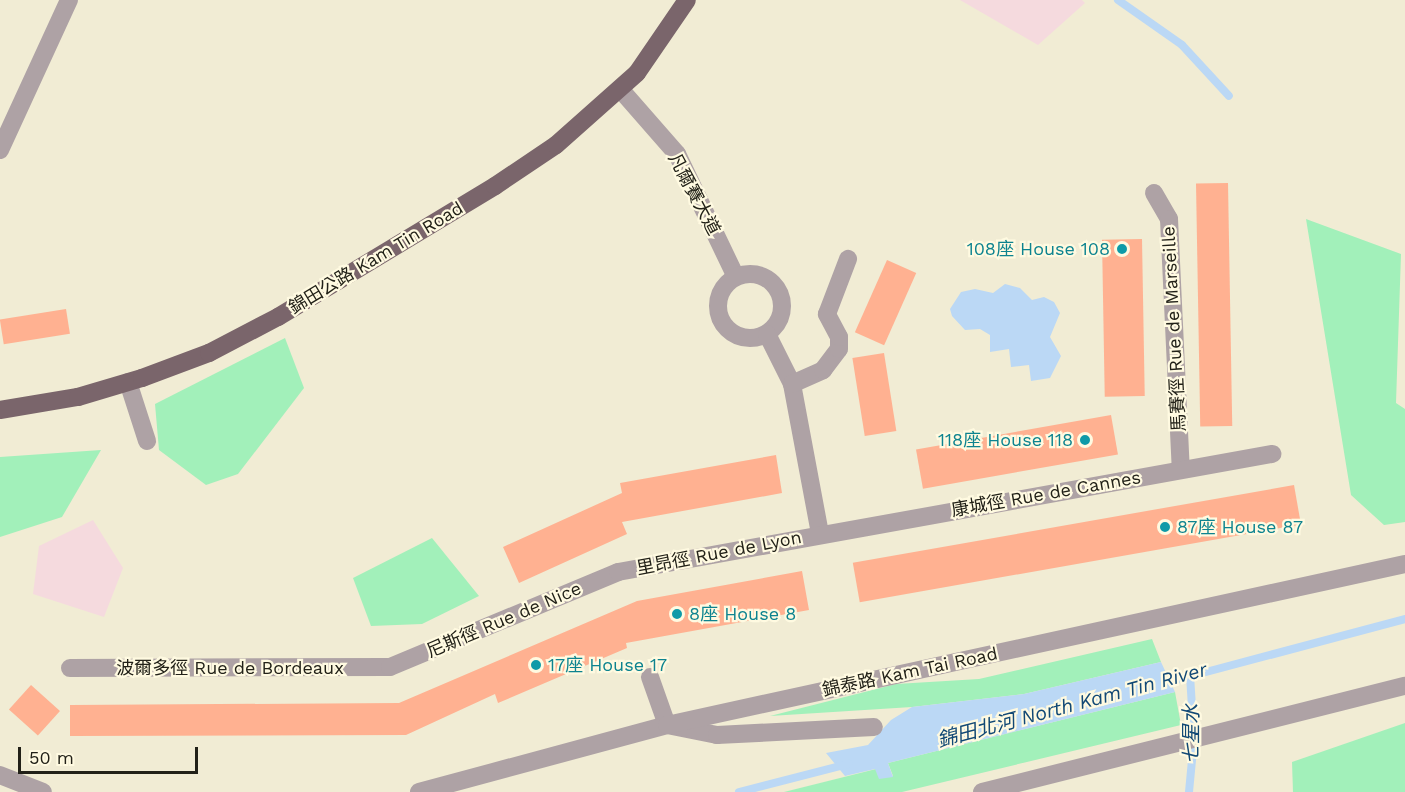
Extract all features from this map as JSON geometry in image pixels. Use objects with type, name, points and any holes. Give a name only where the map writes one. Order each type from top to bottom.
[{"type":"main road","name":"錦田公路 Kam Tin Road","points":[[0,410],[68,399],[128,382],[208,353],[298,305],[503,181],[564,139],[621,90],[652,55],[687,0]]},
{"type":"street","points":[[0,150],[69,0]]},
{"type":"street","name":"凡爾賽大道","points":[[621,90],[677,154],[736,276]]},
{"type":"street","name":"馬賽徑 Rue de Marseille","points":[[1154,193],[1169,219],[1181,471]]},
{"type":"street","points":[[792,384],[823,370],[839,349],[839,337],[827,314],[848,259]]},
{"type":"street","points":[[758,275],[776,286],[783,307],[775,327],[766,334],[757,338],[736,336],[721,321],[718,312],[721,291],[736,276],[758,275]]},
{"type":"street","points":[[766,334],[792,384],[820,533]]},
{"type":"street","points":[[128,382],[147,441]]},
{"type":"street","name":"康城徑 Rue de Cannes","points":[[820,533],[1272,454]]},
{"type":"street","name":"里昂徑 Rue de Lyon","points":[[618,572],[820,533]]},
{"type":"street","name":"錦泰路 Kam Tai Road","points":[[419,792],[667,724],[1405,564]]},
{"type":"street","name":"尼斯徑 Rue de Nice","points":[[390,668],[618,572]]},
{"type":"street","name":"波爾多徑 Rue de Bordeaux","points":[[70,668],[390,668]]},
{"type":"street","points":[[650,677],[667,724],[717,735],[874,727]]},
{"type":"street","points":[[982,792],[1405,686]]},
{"type":"street","points":[[0,775],[43,792]]},
{"type":"shaded area","points":[[960,0],[1082,0],[1085,3],[1038,45]]},
{"type":"shaded area","points":[[93,520],[123,568],[104,617],[33,594],[39,546]]},
{"type":"green space","points":[[1306,219],[1401,254],[1396,403],[1405,409],[1405,522],[1384,525],[1351,495]]},
{"type":"green space","points":[[285,338],[304,388],[238,474],[206,485],[159,450],[155,404]]},
{"type":"green space","points":[[101,450],[62,517],[0,537],[0,457]]},
{"type":"green space","points":[[432,538],[479,596],[422,624],[371,626],[353,578]]},
{"type":"green space","points":[[1152,639],[1161,662],[1024,694],[912,707],[770,716],[896,684],[979,679]]},
{"type":"green space","points":[[1175,692],[1181,725],[902,792],[784,792],[876,769],[893,776],[888,763]]},
{"type":"green space","points":[[1405,723],[1405,792],[1293,792],[1292,762]]},
{"type":"water","points":[[1005,284],[1020,288],[1032,300],[1044,297],[1054,302],[1060,313],[1050,337],[1061,356],[1050,378],[1031,381],[1029,365],[1011,367],[1009,349],[990,352],[990,335],[980,329],[965,330],[952,316],[950,309],[961,292],[975,289],[993,293]]},
{"type":"water","points":[[1161,662],[1175,692],[888,763],[893,777],[879,779],[875,769],[845,776],[826,753],[868,745],[891,720],[912,707],[1024,694]]},
{"type":"building","points":[[1228,183],[1232,426],[1200,427],[1196,184]]},
{"type":"building","points":[[1142,239],[1145,396],[1105,397],[1102,240]]},
{"type":"building","points":[[887,260],[916,273],[884,345],[855,332]]},
{"type":"building","points":[[66,309],[70,334],[4,344],[0,319]]},
{"type":"building","points":[[884,353],[896,431],[865,436],[852,358]]},
{"type":"building","points":[[1111,415],[1118,454],[923,489],[916,449]]},
{"type":"building","points":[[776,455],[782,493],[622,522],[627,534],[519,583],[503,547],[622,493],[620,483]]},
{"type":"building","points":[[1294,485],[1301,524],[860,602],[853,563]]},
{"type":"building","points":[[802,571],[809,610],[626,643],[627,648],[498,703],[495,694],[406,735],[70,736],[70,705],[399,703],[637,601]]},
{"type":"building","points":[[31,685],[60,711],[38,736],[9,710]]},
{"type":"waterway","points":[[1118,0],[1182,45],[1229,96]]},
{"type":"waterway","name":"錦田北河 North Kam Tin River","points":[[1161,684],[1405,619]]},
{"type":"waterway","name":"七星水","points":[[1189,792],[1194,739],[1190,676]]},
{"type":"waterway","name":"錦田北河 North Kam Tin River","points":[[739,792],[848,764]]},
{"type":"place","name":"108座 House 108","points":[[1122,249]]},
{"type":"place","name":"118座 House 118","points":[[1085,440]]},
{"type":"place","name":"87座 House 87","points":[[1165,527]]},
{"type":"place","name":"8座 House 8","points":[[677,614]]},
{"type":"place","name":"17座 House 17","points":[[536,665]]}]
